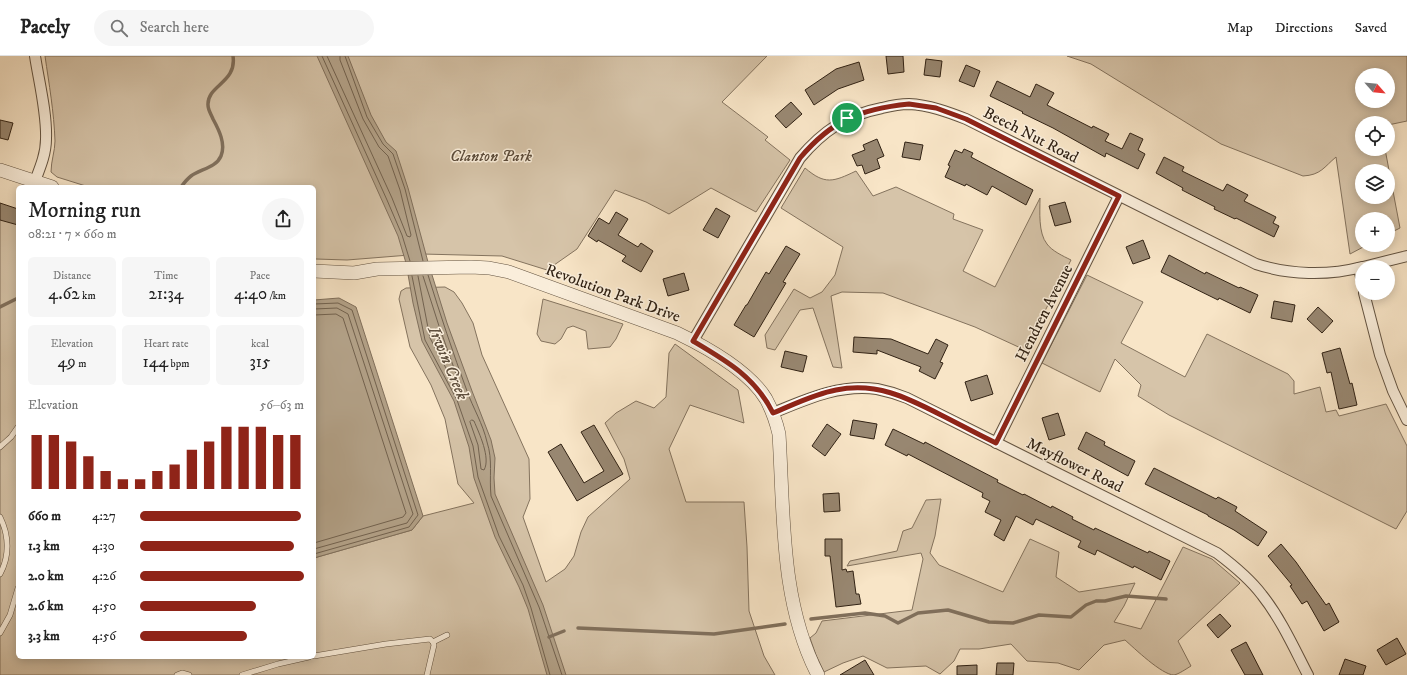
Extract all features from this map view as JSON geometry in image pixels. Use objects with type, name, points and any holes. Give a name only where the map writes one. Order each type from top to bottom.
[{"type":"street","points":[[35,56],[45,121],[46,139],[41,165],[35,181]]},
{"type":"street","name":"Beech Nut Road","points":[[693,341],[800,158],[813,142],[829,129],[847,118],[868,110],[889,106],[909,104],[936,108],[982,126],[1119,196],[1256,264],[1267,268],[1288,272],[1313,273],[1355,268]]},
{"type":"street","points":[[0,170],[46,185]]},
{"type":"street","name":"Hendren Avenue","points":[[996,443],[1119,196]]},
{"type":"street","name":"Beech Nut Road","points":[[1390,260],[1407,256]]},
{"type":"street","name":"Revolution Park Drive","points":[[316,271],[354,273],[377,269],[441,267],[489,268],[509,272],[598,306],[653,324],[693,341],[733,367],[752,382],[766,399],[773,413],[779,434],[789,586],[800,633],[818,675]]},
{"type":"street","points":[[1366,300],[1380,355],[1393,391],[1407,420]]},
{"type":"street","name":"Mayflower Road","points":[[773,413],[814,396],[836,390],[856,388],[877,389],[907,398],[1195,542],[1227,561],[1261,593],[1274,612],[1308,675]]},
{"type":"lane","points":[[0,446],[11,437],[16,430]]},
{"type":"lane","points":[[0,517],[4,527],[8,548],[5,563],[0,574]]},
{"type":"lane","points":[[0,633],[10,615],[16,595]]},
{"type":"lane","points":[[433,642],[447,635]]},
{"type":"lane","points":[[316,656],[427,639],[433,642]]},
{"type":"lane","points":[[427,675],[434,645],[433,642]]},
{"type":"lane","points":[[242,675],[300,659]]},
{"type":"lane","points":[[177,675],[182,673],[189,675]]},
{"type":"green space","name":"Clanton Park","points":[[45,56],[767,56],[722,102],[768,137],[765,140],[790,160],[756,212],[711,188],[669,214],[646,202],[615,190],[577,249],[547,270],[502,256],[422,254],[347,260],[316,259],[316,185],[83,185],[57,177],[51,172],[55,145],[51,98]]},
{"type":"green space","points":[[1067,56],[1407,56],[1407,121],[1395,124],[1395,116],[1355,116],[1355,156],[1386,156],[1388,164],[1355,164],[1355,204],[1395,204],[1395,202],[1400,228],[1395,230],[1395,212],[1355,212],[1355,251],[1350,254],[1336,157],[1318,172],[1303,176],[1221,144],[1091,64]]},
{"type":"green space","points":[[805,168],[818,177],[829,180],[841,178],[856,171],[873,196],[896,187],[954,214],[953,219],[983,230],[963,271],[995,287],[1040,198],[1040,222],[1044,239],[1052,249],[1071,260],[1025,350],[975,327],[883,293],[842,292],[831,296],[842,368],[833,367],[813,308],[800,310],[775,350],[767,348],[765,335],[794,289],[810,298],[822,292],[835,275],[843,247],[781,208]]},
{"type":"green space","points":[[0,212],[16,216],[16,659],[316,659],[316,557],[412,530],[423,516],[474,503],[458,484],[445,419],[431,385],[410,347],[399,299],[401,291],[406,288],[445,287],[454,292],[473,323],[482,355],[529,459],[530,499],[523,517],[546,582],[565,569],[574,556],[581,532],[588,517],[630,479],[624,459],[605,423],[616,413],[636,401],[654,408],[666,397],[669,353],[675,344],[738,390],[744,423],[690,405],[669,449],[686,502],[744,502],[749,611],[764,656],[775,675],[0,675]]},
{"type":"green space","points":[[1087,275],[1143,302],[1121,343],[1185,377],[1207,334],[1288,374],[1294,381],[1294,394],[1320,387],[1326,412],[1336,410],[1339,416],[1386,404],[1407,446],[1407,511],[1396,529],[1169,415],[1138,396],[1141,385],[1115,359],[1100,392],[1042,363]]},
{"type":"green space","points":[[543,299],[623,324],[616,339],[610,347],[588,349],[586,331],[573,326],[567,328],[561,339],[555,344],[541,341],[537,334]]},
{"type":"green space","points":[[941,499],[935,536],[930,553],[939,565],[1003,592],[1030,539],[1059,552],[1056,577],[1079,592],[1135,583],[1124,606],[1114,622],[1141,629],[1183,547],[1212,559],[1240,583],[1178,641],[1191,666],[1174,675],[1163,671],[1156,666],[1141,655],[1125,640],[1104,645],[1079,670],[1058,663],[1027,661],[1011,644],[979,649],[960,649],[954,661],[940,674],[926,666],[887,668],[863,656],[824,672],[810,638],[816,633],[822,621],[912,610],[923,559],[921,553],[847,566],[850,561],[897,551],[903,531],[912,528],[926,500]]},
{"type":"water","name":"Irwin Creek","points":[[317,56],[348,56],[371,115],[386,142],[396,151],[447,323],[491,440],[495,458],[495,494],[543,605],[566,675],[547,675],[528,609],[495,537],[474,478],[469,447],[454,401],[422,341],[406,263],[398,236]]},
{"type":"water","points":[[339,298],[356,307],[423,516],[412,530],[316,557],[316,300]]},
{"type":"building","points":[[886,56],[903,56],[904,72],[888,74]]},
{"type":"building","points":[[926,59],[942,61],[940,77],[924,75]]},
{"type":"building","points":[[859,62],[864,80],[838,89],[814,105],[805,90],[836,69]]},
{"type":"building","points":[[966,65],[980,71],[974,87],[959,81]]},
{"type":"building","points":[[997,81],[1030,97],[1036,84],[1054,93],[1047,105],[1092,128],[1093,126],[1109,134],[1105,141],[1122,149],[1130,133],[1143,139],[1138,150],[1145,154],[1138,169],[1106,153],[1105,157],[1053,128],[1022,113],[1023,112],[990,96]]},
{"type":"building","points":[[791,102],[802,114],[786,128],[775,116]]},
{"type":"building","points":[[0,120],[13,123],[8,140],[0,138]]},
{"type":"building","points":[[877,139],[884,156],[877,159],[880,168],[865,174],[862,165],[857,166],[852,155],[865,150],[863,145]]},
{"type":"building","points":[[905,142],[923,145],[920,160],[902,157]]},
{"type":"building","points":[[964,149],[973,153],[971,157],[1033,190],[1026,205],[992,186],[987,195],[966,184],[965,186],[945,177],[950,166],[948,165],[955,150],[962,153]]},
{"type":"building","points":[[1164,157],[1184,167],[1182,171],[1223,191],[1227,184],[1248,195],[1244,201],[1276,217],[1273,223],[1279,226],[1274,237],[1214,209],[1215,207],[1182,190],[1183,188],[1156,173]]},
{"type":"building","points":[[1065,202],[1071,222],[1055,226],[1049,206]]},
{"type":"building","points":[[0,203],[16,208],[16,224],[0,220]]},
{"type":"building","points":[[716,208],[730,216],[718,238],[703,230]]},
{"type":"building","points":[[616,212],[628,219],[618,235],[638,247],[641,243],[653,251],[641,272],[622,261],[626,256],[588,236],[599,218],[609,224]]},
{"type":"building","points":[[1143,240],[1150,258],[1133,264],[1126,247]]},
{"type":"building","points":[[786,246],[800,254],[783,282],[786,283],[754,337],[734,325],[766,272],[769,274]]},
{"type":"building","points":[[1169,255],[1205,274],[1206,272],[1239,288],[1240,287],[1258,295],[1250,313],[1219,298],[1218,300],[1161,272]]},
{"type":"building","points":[[684,273],[689,290],[668,296],[663,279]]},
{"type":"building","points":[[1274,301],[1295,305],[1292,322],[1271,318]]},
{"type":"building","points":[[1318,307],[1333,321],[1322,333],[1307,319]]},
{"type":"building","points":[[854,337],[891,339],[928,354],[936,339],[948,345],[940,362],[943,363],[935,379],[919,371],[921,367],[877,350],[877,354],[853,352]]},
{"type":"building","points":[[1340,348],[1350,384],[1352,383],[1357,405],[1339,409],[1331,372],[1327,373],[1322,353]]},
{"type":"building","points":[[785,351],[807,356],[803,372],[781,367]]},
{"type":"building","points":[[987,375],[993,394],[971,401],[965,382]]},
{"type":"building","points":[[1058,413],[1065,435],[1049,440],[1042,418]]},
{"type":"building","points":[[853,420],[877,424],[874,439],[850,435]]},
{"type":"building","points":[[827,424],[841,434],[825,456],[812,446]]},
{"type":"building","points":[[594,425],[623,474],[577,501],[548,452],[561,444],[584,483],[604,471],[581,432]]},
{"type":"building","points":[[893,429],[924,444],[925,442],[998,480],[997,482],[1051,508],[1052,506],[1073,517],[1072,519],[1094,530],[1095,528],[1148,553],[1149,551],[1170,561],[1161,580],[1134,566],[1133,568],[1097,550],[1095,555],[1078,547],[1081,541],[1036,519],[1033,525],[1016,516],[1004,541],[994,535],[1001,520],[985,512],[990,501],[982,497],[983,493],[908,454],[907,456],[885,445]]},
{"type":"building","points":[[1086,432],[1105,442],[1104,445],[1135,461],[1128,476],[1078,449]]},
{"type":"building","points":[[1154,468],[1216,499],[1218,497],[1237,507],[1235,511],[1267,532],[1258,546],[1208,515],[1145,484]]},
{"type":"building","points":[[839,493],[840,511],[824,512],[823,494]]},
{"type":"building","points":[[825,539],[842,539],[842,570],[846,569],[847,572],[853,571],[856,594],[859,594],[861,604],[836,607],[830,556],[825,556]]},
{"type":"building","points":[[1281,544],[1296,562],[1326,605],[1329,603],[1339,622],[1324,631],[1307,601],[1302,604],[1290,586],[1292,585],[1268,556]]},
{"type":"building","points":[[1220,614],[1231,626],[1218,638],[1207,625]]},
{"type":"building","points":[[1397,638],[1406,654],[1386,665],[1377,650]]},
{"type":"building","points":[[1246,642],[1263,675],[1245,675],[1231,650]]},
{"type":"building","points":[[1345,659],[1366,666],[1363,675],[1339,675]]},
{"type":"building","points":[[865,660],[874,675],[840,675]]},
{"type":"building","points":[[997,663],[1014,663],[1013,675],[996,675]]},
{"type":"building","points":[[977,665],[977,675],[957,675],[957,666]]},
{"type":"waterway","points":[[183,185],[191,176],[212,166],[221,156],[223,147],[221,137],[208,105],[209,98],[212,93],[231,72],[233,56]]},
{"type":"waterway","points":[[0,307],[16,299]]},
{"type":"waterway","points":[[811,619],[865,613],[885,616],[898,623],[918,613],[948,610],[989,622],[1013,623],[1039,615],[1071,617],[1086,605],[1096,601],[1105,601],[1126,596],[1166,599]]},
{"type":"waterway","points":[[578,628],[714,634],[785,624]]},
{"type":"waterway","points":[[549,637],[564,631]]},
{"type":"route","points":[[909,104],[936,108],[982,126],[1119,196],[996,443],[907,398],[877,389],[856,388],[836,390],[814,396],[773,413],[766,399],[752,382],[721,358],[693,341],[800,158],[813,142],[829,129],[847,118],[868,110],[889,106],[909,104]]}]
